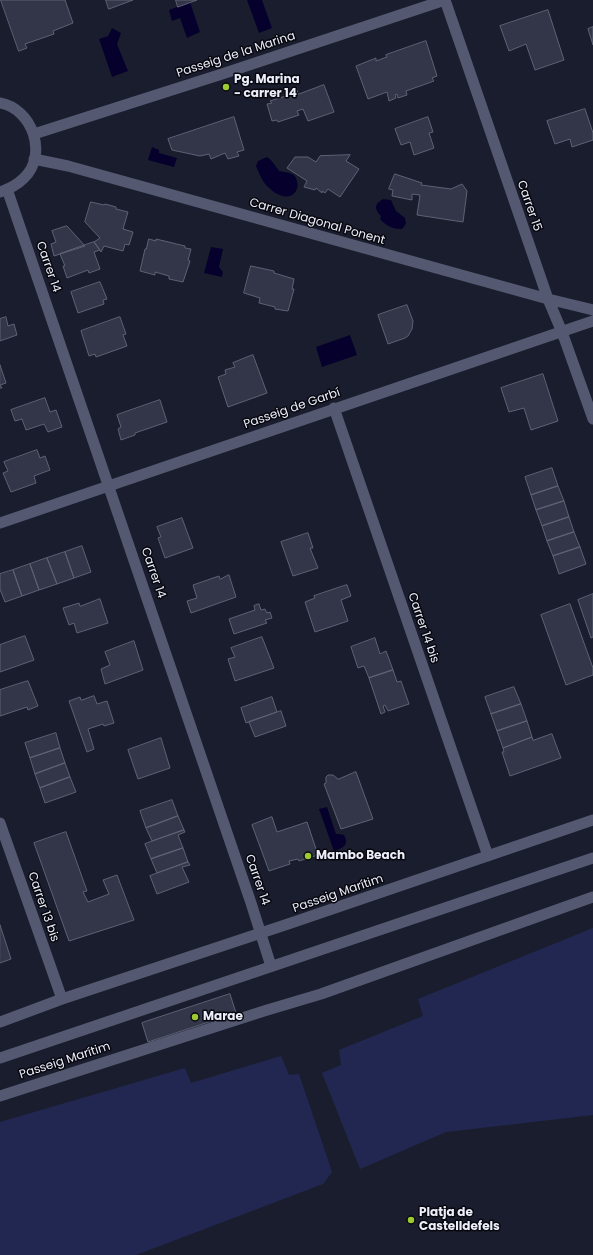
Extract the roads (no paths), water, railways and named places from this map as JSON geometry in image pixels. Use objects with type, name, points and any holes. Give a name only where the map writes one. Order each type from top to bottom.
[{"type":"street","name":"Passeig de la Marina","points":[[34,134],[222,74],[445,0]]},
{"type":"street","name":"Carrer 15","points":[[445,0],[548,299],[562,332],[593,419]]},
{"type":"street","points":[[0,104],[4,104],[17,110],[28,120],[34,134],[36,149],[33,164],[25,178],[13,187],[4,191]]},
{"type":"street","name":"Carrer Diagonal Ponent","points":[[34,159],[68,166],[548,299],[593,310]]},
{"type":"street","name":"Carrer 14","points":[[4,191],[109,485],[271,966]]},
{"type":"street","name":"Passeig de Garbí","points":[[0,523],[593,321]]},
{"type":"street","name":"Carrer 14 bis","points":[[334,408],[488,856]]},
{"type":"street","name":"Passeig Marítim","points":[[0,1022],[593,820]]},
{"type":"street","name":"Carrer 13 bis","points":[[0,823],[62,1000]]},
{"type":"street","name":"Passeig Marítim","points":[[0,1058],[593,858]]},
{"type":"street","name":"Passeig Marítim","points":[[0,1096],[321,994],[593,897]]},
{"type":"place","name":"Pg. Marina - carrer 14","points":[[226,87]]},
{"type":"place","name":"Mambo Beach","points":[[308,856]]},
{"type":"place","name":"Marae","points":[[195,1017]]},
{"type":"place","name":"Platja de Castelldefels","points":[[411,1220]]}]
